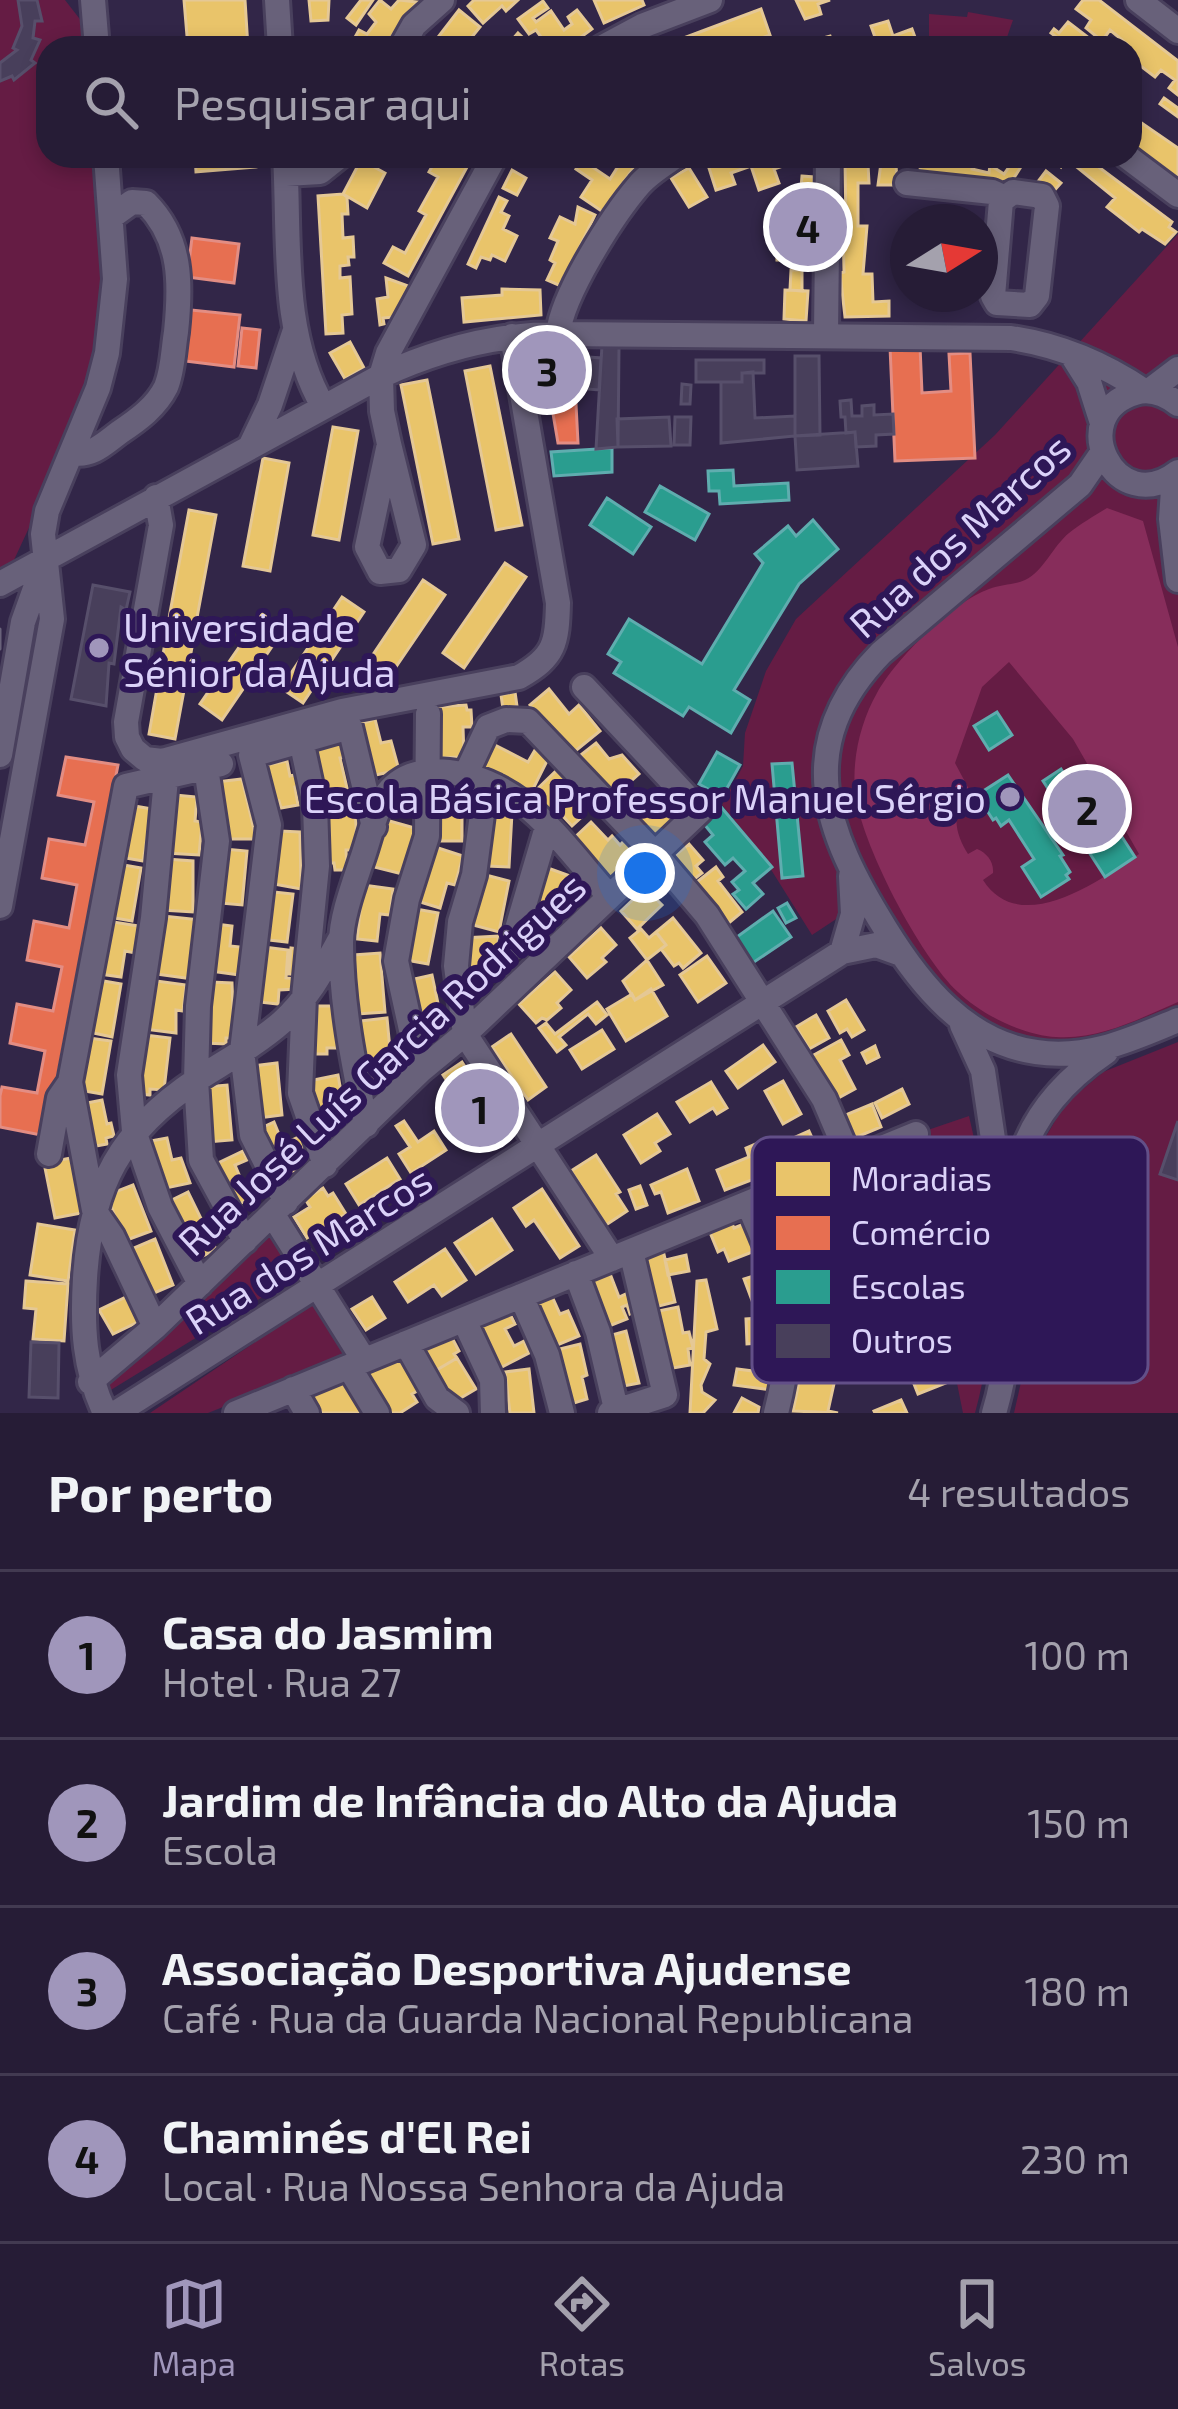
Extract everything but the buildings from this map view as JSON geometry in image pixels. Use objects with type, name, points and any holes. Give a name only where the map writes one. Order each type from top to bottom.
[{"type":"street","points":[[93,0],[96,36]]},
{"type":"street","points":[[277,0],[279,36]]},
{"type":"street","points":[[408,36],[442,0]]},
{"type":"street","points":[[624,36],[710,0]]},
{"type":"street","points":[[1138,0],[1178,31]]},
{"type":"street","points":[[0,906],[11,784],[52,619],[43,534],[47,511],[98,388],[107,353],[115,279],[107,168]]},
{"type":"street","points":[[286,168],[294,333],[323,406]]},
{"type":"street","points":[[389,444],[381,376],[388,353],[488,168]]},
{"type":"street","points":[[558,334],[562,313],[599,240],[640,183],[660,168]]},
{"type":"street","points":[[826,334],[828,168]]},
{"type":"street","points":[[1142,168],[1178,195]]},
{"type":"street","points":[[907,182],[1003,197]]},
{"type":"street","points":[[1013,192],[1042,196],[1047,206],[1037,296],[1030,305],[998,303],[992,296],[1003,197],[1013,192]]},
{"type":"street","points":[[72,452],[94,451],[142,416],[166,387],[171,367],[180,294],[176,252],[157,214],[146,203],[132,202],[111,218]]},
{"type":"street","points":[[1011,304],[1011,338]]},
{"type":"street","points":[[251,446],[294,333]]},
{"type":"street","points":[[156,496],[161,525],[126,722],[133,749],[145,759],[162,761],[196,754],[342,711],[519,677],[543,663],[557,638],[558,603],[512,336]]},
{"type":"street","points":[[0,584],[381,376],[438,352],[512,336],[1011,338],[1057,347],[1178,404]]},
{"type":"street","points":[[1072,355],[1089,382],[1102,423],[1102,453],[1120,476],[1132,482],[1161,482],[1176,474]]},
{"type":"street","points":[[1102,423],[1118,401],[1146,391],[1178,369]]},
{"type":"street","name":"Rua dos Marcos","points":[[1102,453],[1080,485],[851,683],[836,718],[827,778],[831,818],[851,874],[901,954],[931,993],[982,1034],[1032,1052],[1088,1052],[1178,1019]]},
{"type":"street","points":[[1176,474],[1171,519],[1178,580]]},
{"type":"street","points":[[0,755],[23,622],[46,559]]},
{"type":"street","name":"Rua José Luís Garcia Rodrigues","points":[[90,1382],[155,1327],[420,1070],[465,1034],[700,811],[584,687]]},
{"type":"street","points":[[420,1070],[396,961],[407,899],[427,836],[428,714]]},
{"type":"street","points":[[466,773],[488,727],[506,720],[528,721],[707,915],[824,1099],[840,1137]]},
{"type":"street","points":[[155,1327],[112,1236],[94,1210],[70,1082],[126,786],[350,727],[374,827]]},
{"type":"street","points":[[302,740],[315,805],[317,866],[300,1093],[326,1165]]},
{"type":"street","points":[[251,755],[269,825],[242,1051],[252,1135],[279,1209],[357,1363],[377,1413]]},
{"type":"street","points":[[206,768],[217,841],[198,1006],[201,1160],[245,1241]]},
{"type":"street","points":[[105,1413],[90,1382],[82,1325],[86,1252],[110,1165],[134,1131],[196,1080],[284,1020],[304,997],[340,939],[383,800],[401,781],[424,771],[466,773],[495,786],[522,802],[609,896]]},
{"type":"street","points":[[166,779],[153,918],[129,1076],[134,1131],[160,1208],[200,1284]]},
{"type":"street","points":[[495,786],[484,799],[474,875],[460,922],[456,966],[465,1034],[621,1255],[665,1395],[614,1412],[598,1332],[576,1273]]},
{"type":"street","points":[[512,946],[547,827]]},
{"type":"street","name":"Rua dos Marcos","points":[[116,1413],[842,952],[853,914],[851,874]]},
{"type":"street","points":[[340,939],[366,1126]]},
{"type":"street","points":[[842,952],[876,945],[901,954]]},
{"type":"street","points":[[958,1018],[983,1071],[993,1137]]},
{"type":"street","points":[[1028,1137],[1058,1088],[1118,1044]]},
{"type":"street","points":[[50,1154],[59,1098],[70,1082]]},
{"type":"street","points":[[908,1137],[916,1134]]},
{"type":"street","points":[[237,1413],[752,1201]]},
{"type":"street","points":[[748,1203],[752,1212]]},
{"type":"street","points":[[521,1296],[548,1355],[562,1413]]},
{"type":"street","points":[[464,1320],[492,1380],[493,1413]]},
{"type":"street","points":[[406,1343],[437,1398],[457,1413]]},
{"type":"street","points":[[776,1413],[783,1383]]},
{"type":"street","points":[[994,1413],[999,1383]]},
{"type":"street","points":[[293,1390],[308,1413]]},
{"type":"shaded area","points":[[0,0],[65,0],[89,36],[36,36],[36,168],[100,168],[110,289],[91,394],[14,560],[0,568]]},
{"type":"shaded area","points":[[968,12],[1013,20],[1007,36],[929,36],[929,14],[967,17]]},
{"type":"shaded area","points":[[1178,234],[1178,1021],[1044,1054],[931,991],[868,898],[812,935],[758,849],[722,805],[743,766],[745,733],[766,671],[796,619],[995,435]]},
{"type":"shaded area","points":[[1107,508],[1143,521],[1178,647],[1178,1002],[1104,1031],[1056,1037],[991,1016],[943,976],[910,927],[880,867],[859,812],[855,765],[871,704],[911,648],[974,596],[1032,576],[1069,533]],"holes":[[[1009,662],[1073,739],[1139,854],[1060,899],[1017,904],[999,897],[983,880],[993,873],[987,855],[977,849],[968,854],[958,831],[960,807],[972,795],[955,763],[982,687]]]},
{"type":"shaded area","points":[[1178,1042],[1178,1413],[1014,1413],[1021,1383],[1148,1383],[1148,1137],[1046,1137],[1065,1104],[1103,1072]]},
{"type":"shaded area","points":[[969,1116],[973,1137],[913,1137]]},
{"type":"shaded area","points":[[271,1225],[300,1274],[101,1396],[109,1371]]},
{"type":"shaded area","points":[[316,1301],[351,1356],[208,1413],[150,1413]]},
{"type":"shaded area","points":[[957,1383],[981,1383],[975,1413],[963,1413]]},
{"type":"tram line","points":[[0,629],[0,649]]},
{"type":"place","name":"Chaminés d'El Rei","points":[[808,227]]},
{"type":"place","name":"Associação Desportiva Ajudense","points":[[547,370]]},
{"type":"place","name":"Universidade Sénior da Ajuda","points":[[99,648]]},
{"type":"place","name":"Escola Básica Professor Manuel Sérgio","points":[[1010,797]]},
{"type":"place","name":"Jardim de Infância do Alto da Ajuda","points":[[1087,809]]},
{"type":"place","name":"Casa do Jasmim","points":[[480,1108]]}]
